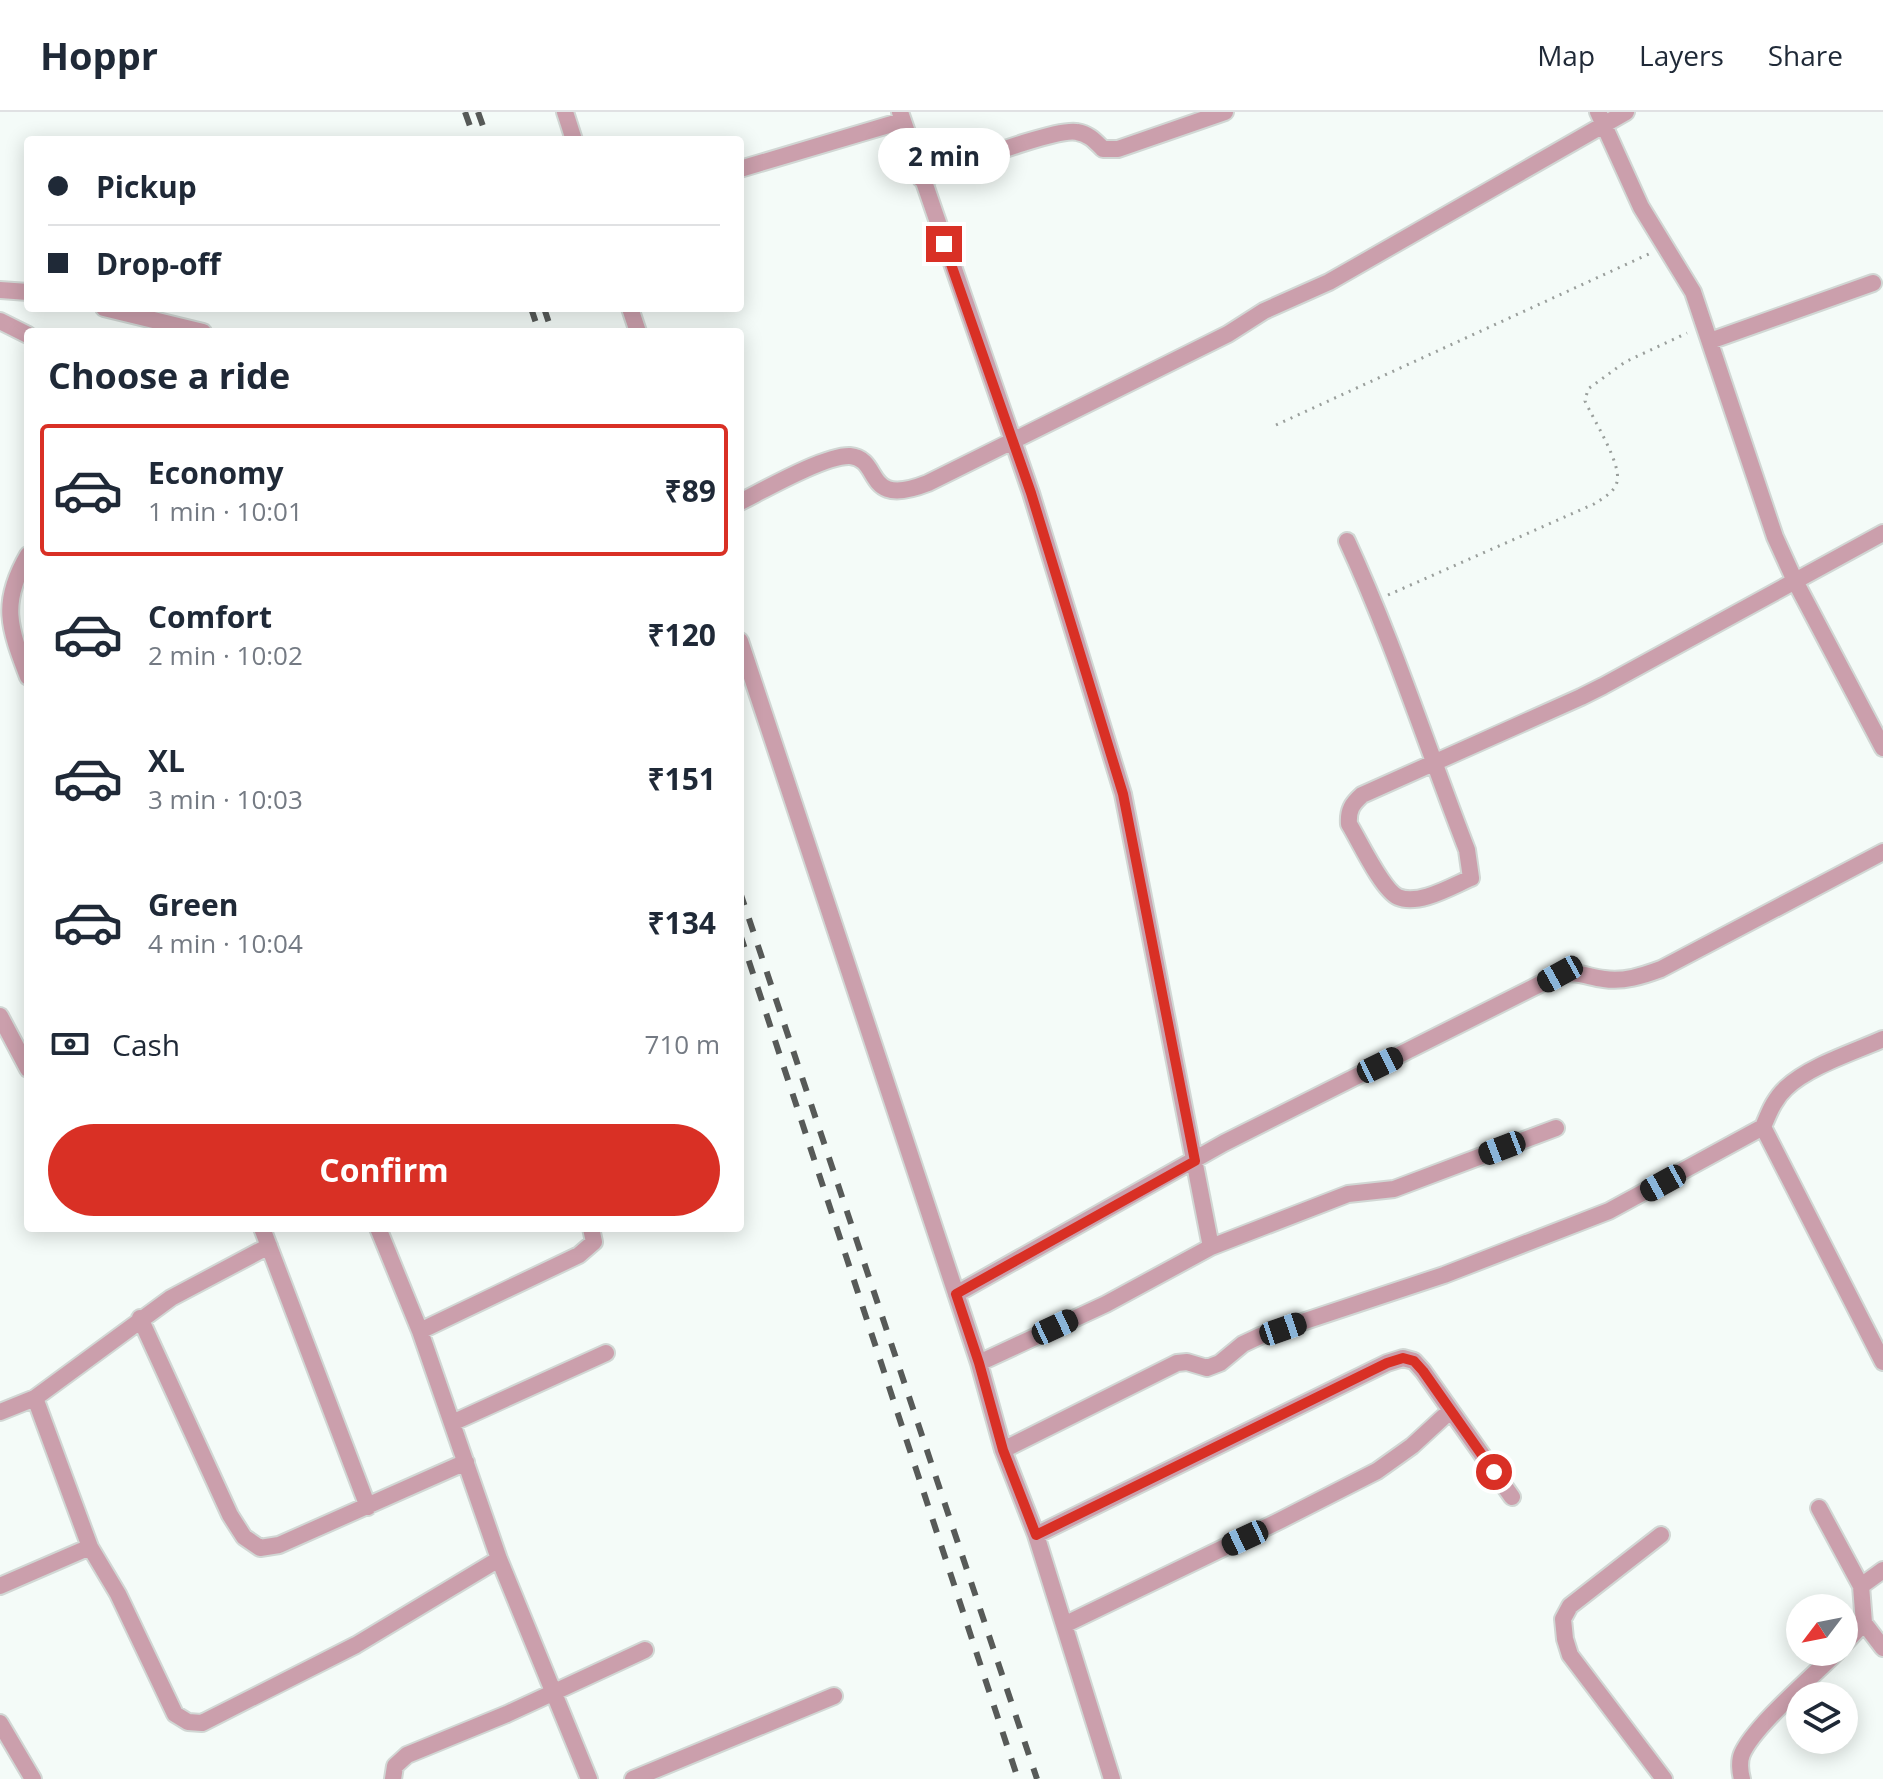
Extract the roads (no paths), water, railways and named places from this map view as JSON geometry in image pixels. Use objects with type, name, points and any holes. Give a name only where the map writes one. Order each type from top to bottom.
[{"type":"street","points":[[565,112],[573,136]]},
{"type":"street","points":[[921,179],[1044,137],[1074,131],[1090,136],[1103,149],[1118,149],[1225,112]]},
{"type":"street","points":[[744,500],[826,462],[852,456],[862,461],[876,483],[890,491],[906,492],[928,483],[1228,334],[1264,311],[1329,282],[1602,119],[1626,112]]},
{"type":"street","points":[[744,168],[901,116],[1057,576],[1123,794],[1211,1247]]},
{"type":"street","points":[[1602,119],[1641,207],[1693,292],[1775,537],[1883,748]]},
{"type":"street","points":[[1708,333],[1873,283]]},
{"type":"street","points":[[0,290],[24,292]]},
{"type":"street","points":[[120,312],[186,328]]},
{"type":"street","points":[[0,321],[24,333]]},
{"type":"street","points":[[1347,541],[1374,601],[1433,762],[1467,850],[1471,878],[1412,898],[1398,897],[1387,887],[1349,824],[1348,814],[1352,804],[1362,795],[1433,762],[1581,697],[1883,533]]},
{"type":"street","points":[[24,560],[7,595],[5,607],[5,629],[24,669]]},
{"type":"street","points":[[744,653],[979,1363],[1003,1450],[1036,1535],[1112,1779]]},
{"type":"street","points":[[956,1294],[1224,1143],[1560,974],[1573,971],[1605,980],[1621,980],[1661,969],[1883,852]]},
{"type":"street","points":[[0,1016],[24,1061]]},
{"type":"street","points":[[1003,1450],[1177,1363],[1187,1362],[1207,1368],[1220,1363],[1243,1344],[1260,1336],[1444,1275],[1609,1211],[1763,1127],[1773,1104],[1786,1087],[1823,1066],[1883,1039]]},
{"type":"street","points":[[1763,1127],[1883,1362]]},
{"type":"street","points":[[979,1363],[1106,1304],[1211,1247],[1348,1194],[1394,1189],[1556,1128]]},
{"type":"street","points":[[264,1232],[368,1507]]},
{"type":"street","points":[[380,1232],[420,1331],[499,1559],[589,1779]]},
{"type":"street","points":[[420,1331],[579,1255],[594,1242],[592,1232]]},
{"type":"street","points":[[0,1412],[35,1398],[171,1298],[269,1246]]},
{"type":"street","points":[[140,1318],[230,1515],[244,1537],[260,1548],[279,1545],[466,1462]]},
{"type":"street","points":[[452,1423],[606,1353]]},
{"type":"street","points":[[1036,1535],[1366,1373],[1403,1358],[1414,1361],[1423,1371],[1512,1497]]},
{"type":"street","points":[[35,1398],[90,1547],[118,1594],[175,1714],[188,1722],[202,1723],[356,1645],[499,1559]]},
{"type":"street","points":[[1064,1625],[1377,1471],[1412,1446],[1450,1411]]},
{"type":"street","points":[[1819,1508],[1861,1586],[1864,1623],[1883,1648]]},
{"type":"street","points":[[1661,1535],[1570,1606],[1563,1619],[1565,1639],[1580,1671],[1664,1779]]},
{"type":"street","points":[[0,1586],[90,1547]]},
{"type":"street","points":[[1861,1586],[1883,1570]]},
{"type":"street","points":[[1858,1629],[1864,1623]]},
{"type":"street","points":[[393,1779],[395,1766],[407,1755],[556,1692],[645,1650]]},
{"type":"street","points":[[1742,1779],[1741,1755],[1774,1713],[1823,1666]]},
{"type":"street","points":[[633,1779],[834,1696]]},
{"type":"street","points":[[0,1723],[33,1779]]},
{"type":"street","points":[[0,1758],[17,1752]]},
{"type":"railway","points":[[465,112],[474,136]]},
{"type":"railway","points":[[478,112],[487,136]]},
{"type":"railway","points":[[532,312],[538,328]]},
{"type":"railway","points":[[545,312],[551,328]]},
{"type":"railway","points":[[744,904],[1037,1779]]},
{"type":"railway","points":[[744,946],[1018,1779]]}]
